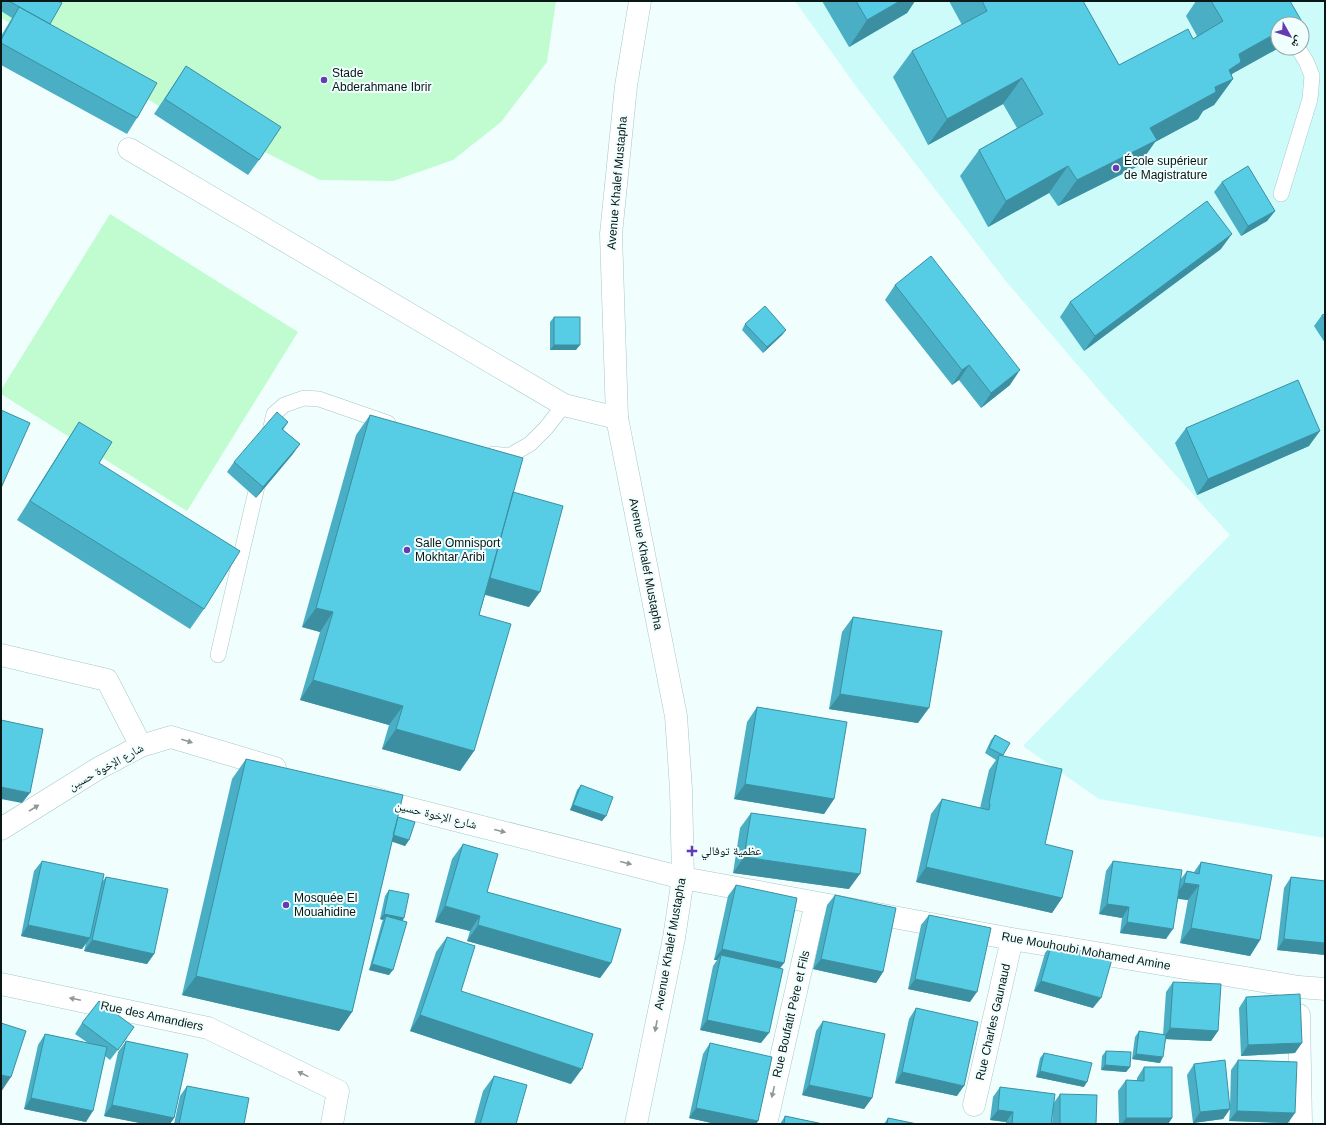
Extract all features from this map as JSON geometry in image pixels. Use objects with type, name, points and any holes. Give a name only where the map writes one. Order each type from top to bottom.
[{"type":"street","name":"Avenue Khalef Mustapha","points":[[636,1124],[674,938],[683,878],[681,789],[676,716],[617,418],[611,234],[626,86],[640,1]]},
{"type":"street","points":[[129,149],[564,405],[617,418]]},
{"type":"street","points":[[1,655],[107,680],[141,746]]},
{"type":"street","name":"شارع الإخوة حسين","points":[[1,829],[99,768],[141,746],[171,737],[291,773]]},
{"type":"street","name":"شارع الإخوة حسين","points":[[351,791],[396,805],[683,878]]},
{"type":"street","name":"Rue Mouhoubi Mohamed Amine","points":[[683,878],[816,904],[1012,939],[1299,987],[1325,988]]},
{"type":"street","name":"Rue Boufatit Père et Fils","points":[[766,1124],[816,904]]},
{"type":"street","name":"Rue Charles Gaunaud","points":[[974,1105],[1012,939]]},
{"type":"street","name":"Rue des Amandiers","points":[[1,984],[208,1028],[338,1091],[332,1124]]},
{"type":"street","points":[[1299,987],[1301,1124]]},
{"type":"lane","points":[[1281,194],[1310,99],[1312,76],[1303,56]]},
{"type":"lane","points":[[267,445],[274,414],[284,405],[304,398],[319,399],[402,427]]},
{"type":"lane","points":[[481,453],[509,456],[530,444],[546,428],[564,405]]},
{"type":"lane","points":[[218,655],[263,461]]},
{"type":"shaded area","points":[[795,1],[1325,1],[1325,838],[1099,799],[1023,746],[1230,535],[1104,396],[1005,280],[858,89]]},
{"type":"green space","name":"Stade Abderahmane Ibrir","points":[[1,1],[556,1],[547,62],[501,122],[453,160],[393,181],[320,180],[233,136],[220,145],[146,98],[1,18]]},
{"type":"green space","points":[[110,214],[298,332],[187,511],[1,394],[1,390]]},
{"type":"building","points":[[9,1],[58,1],[62,3],[50,24]]},
{"type":"building","points":[[856,1],[900,1],[867,20]]},
{"type":"building","points":[[982,1],[1083,1],[1119,65],[1188,29],[1193,39],[1223,21],[1211,1],[1290,1],[1299,16],[1270,16],[1270,37],[1239,54],[1241,62],[1229,70],[1233,79],[1215,87],[1216,92],[1150,128],[1157,140],[1077,180],[1068,166],[1006,201],[979,150],[1043,114],[1022,78],[947,119],[912,51],[987,11]]},
{"type":"building","points":[[19,7],[157,83],[137,118],[1,43],[1,40]]},
{"type":"building","points":[[186,66],[281,127],[259,160],[165,99]]},
{"type":"building","points":[[1248,166],[1275,211],[1248,226],[1222,182]]},
{"type":"building","points":[[1207,201],[1232,234],[1095,336],[1070,302]]},
{"type":"building","points":[[931,256],[1020,370],[991,393],[969,365],[962,370],[895,285]]},
{"type":"building","points":[[765,306],[786,330],[767,347],[745,324]]},
{"type":"building","points":[[1325,314],[1325,321],[1322,315]]},
{"type":"building","points":[[554,317],[580,317],[580,345],[554,345]]},
{"type":"building","points":[[1298,380],[1320,431],[1208,479],[1186,428]]},
{"type":"building","points":[[1,410],[30,423],[1,488]]},
{"type":"building","points":[[277,412],[288,422],[282,429],[300,444],[263,487],[234,462]]},
{"type":"building","name":"Salle Omnisport Mokhtar Aribi","points":[[370,415],[523,458],[479,615],[511,624],[474,751],[396,729],[403,706],[313,680],[333,612],[316,608]]},
{"type":"building","points":[[79,422],[112,442],[99,463],[240,551],[204,609],[30,501]]},
{"type":"building","points":[[513,492],[563,506],[540,592],[490,578]]},
{"type":"building","points":[[853,617],[942,631],[929,708],[840,694]]},
{"type":"building","points":[[757,707],[847,722],[834,799],[745,784]]},
{"type":"building","points":[[1,720],[43,729],[30,793],[1,787]]},
{"type":"building","points":[[995,735],[1010,743],[1003,755],[989,748]]},
{"type":"building","points":[[999,755],[1062,769],[1045,844],[1073,851],[1062,898],[926,867],[942,799],[989,810],[989,803]]},
{"type":"building","name":"Mosquée El Mouahidine","points":[[246,759],[403,795],[352,1012],[196,976]]},
{"type":"building","points":[[581,785],[613,797],[606,816],[573,805]]},
{"type":"building","points":[[751,813],[866,829],[860,874],[744,857]]},
{"type":"building","points":[[398,817],[415,822],[409,840],[393,835]]},
{"type":"building","points":[[463,844],[498,854],[487,892],[621,929],[611,963],[478,925],[480,916],[445,906]]},
{"type":"building","points":[[42,861],[104,874],[90,938],[28,925]]},
{"type":"building","points":[[1113,861],[1182,870],[1173,929],[1127,922],[1129,907],[1107,904]]},
{"type":"building","points":[[1201,862],[1272,875],[1260,940],[1191,928],[1199,885],[1184,883],[1187,871],[1199,874]]},
{"type":"building","points":[[106,877],[168,889],[154,954],[92,940]]},
{"type":"building","points":[[1291,877],[1325,881],[1325,943],[1284,939]]},
{"type":"building","points":[[736,885],[797,898],[784,963],[722,949]]},
{"type":"building","points":[[389,890],[409,894],[404,918],[384,914]]},
{"type":"building","points":[[835,895],[896,908],[883,972],[821,959]]},
{"type":"building","points":[[929,915],[991,928],[977,992],[915,979]]},
{"type":"building","points":[[386,916],[407,922],[393,970],[372,964]]},
{"type":"building","points":[[447,937],[475,946],[461,991],[593,1034],[582,1069],[420,1015]]},
{"type":"building","points":[[1052,943],[1112,959],[1101,998],[1041,981]]},
{"type":"building","points":[[721,955],[783,969],[769,1033],[707,1020]]},
{"type":"building","points":[[1173,982],[1221,984],[1218,1031],[1170,1028]]},
{"type":"building","points":[[1300,994],[1302,1043],[1248,1045],[1246,997]]},
{"type":"building","points":[[99,1001],[134,1027],[118,1050],[82,1023]]},
{"type":"building","points":[[916,1008],[978,1022],[964,1086],[902,1072]]},
{"type":"building","points":[[823,1021],[885,1034],[872,1098],[809,1085]]},
{"type":"building","points":[[1,1023],[26,1031],[11,1077],[1,1075]]},
{"type":"building","points":[[1139,1031],[1166,1035],[1163,1057],[1136,1054]]},
{"type":"building","points":[[45,1034],[107,1047],[93,1111],[31,1098]]},
{"type":"building","points":[[126,1041],[188,1054],[174,1118],[112,1105]]},
{"type":"building","points":[[710,1043],[772,1057],[758,1121],[696,1108]]},
{"type":"building","points":[[1106,1051],[1131,1052],[1130,1067],[1105,1065]]},
{"type":"building","points":[[1044,1053],[1092,1063],[1087,1082],[1040,1071]]},
{"type":"building","points":[[1225,1060],[1230,1109],[1200,1112],[1194,1064]]},
{"type":"building","points":[[1238,1060],[1297,1062],[1295,1113],[1237,1111]]},
{"type":"building","points":[[1144,1067],[1172,1067],[1172,1118],[1126,1118],[1126,1080],[1144,1081]]},
{"type":"building","points":[[494,1076],[527,1085],[516,1124],[480,1124]]},
{"type":"building","points":[[187,1086],[249,1098],[244,1124],[179,1124]]},
{"type":"building","points":[[1000,1087],[1055,1094],[1051,1124],[1012,1124],[1013,1112],[998,1110]]},
{"type":"building","points":[[1060,1094],[1097,1095],[1096,1124],[1060,1124]]},
{"type":"building","points":[[785,1116],[823,1124],[784,1124]]},
{"type":"building","points":[[888,1118],[917,1124],[887,1124]]},
{"type":"place","name":"Stade Abderahmane Ibrir","points":[[324,80]]},
{"type":"place","name":"École supérieur de Magistrature","points":[[1116,168]]},
{"type":"place","name":"Salle Omnisport Mokhtar Aribi","points":[[407,550]]},
{"type":"place","name":"عظمية توفالي","points":[[692,851]]},
{"type":"place","name":"Mosquée El Mouahidine","points":[[286,905]]}]
